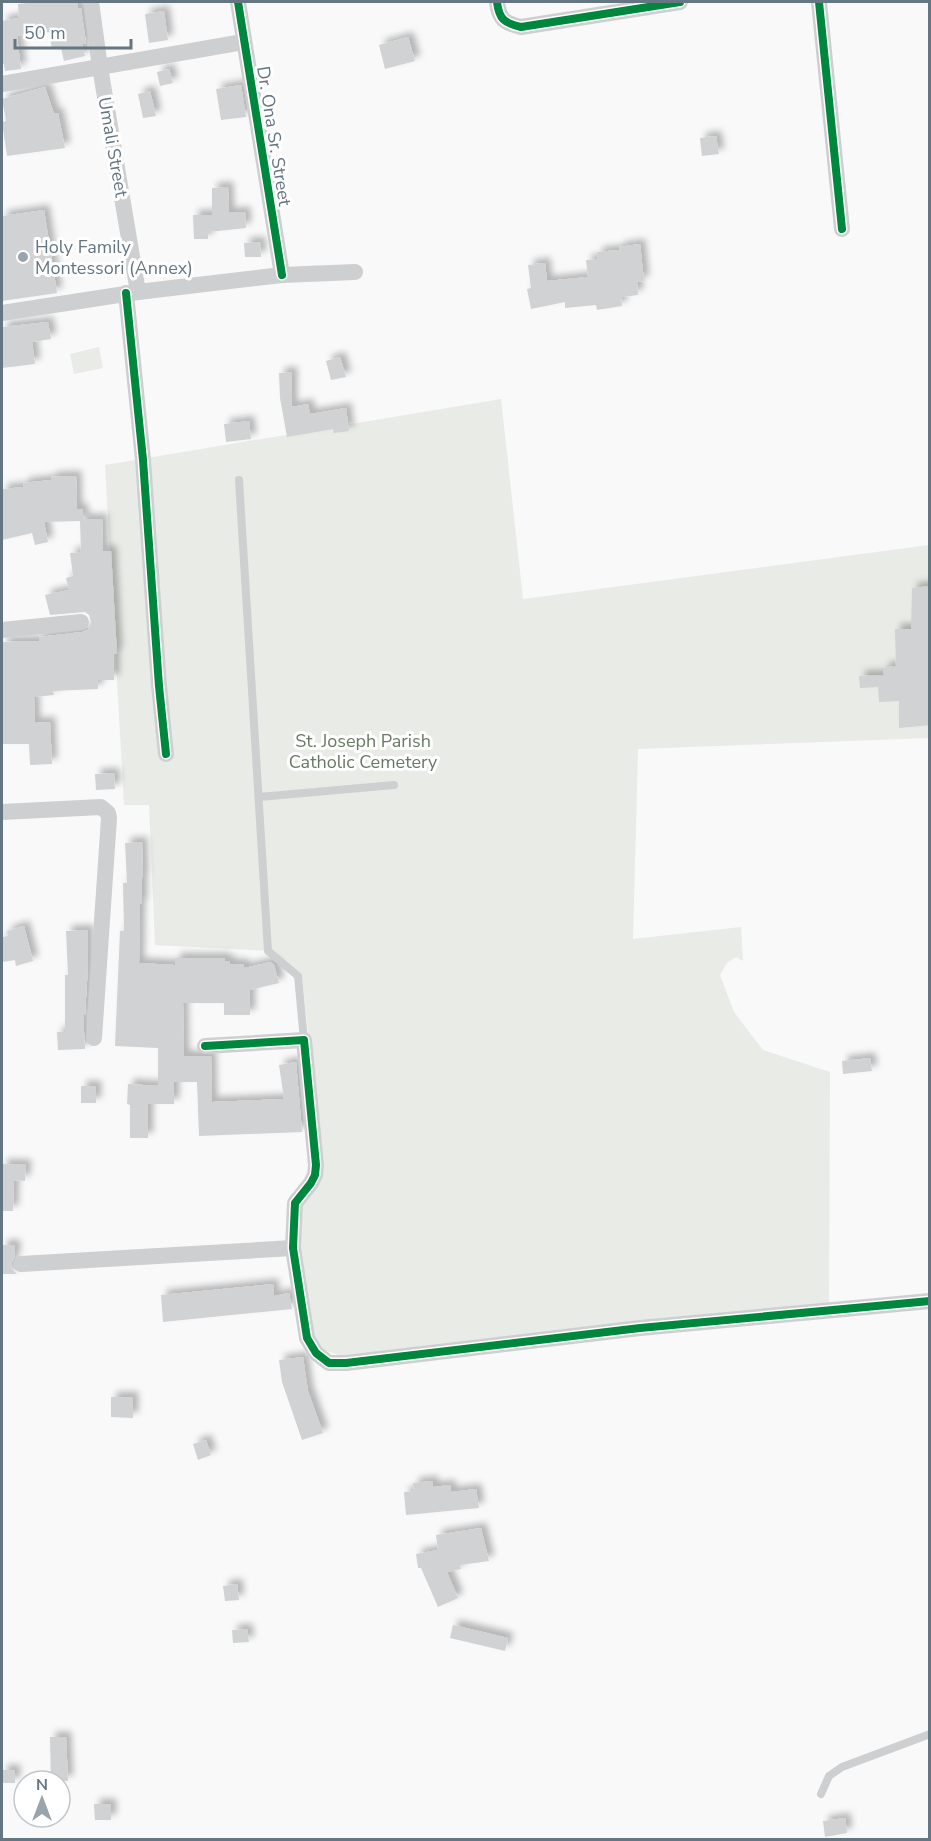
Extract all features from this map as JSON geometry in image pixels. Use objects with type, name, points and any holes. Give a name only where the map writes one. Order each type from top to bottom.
[{"type":"street","name":"Umali Street","points":[[91,2],[132,292],[159,686],[166,754]]},
{"type":"street","name":"Dr. Ona Sr. Street","points":[[238,2],[282,275]]},
{"type":"street","points":[[497,2],[498,13],[504,20],[521,27],[680,2]]},
{"type":"street","points":[[819,2],[842,229]]},
{"type":"street","points":[[2,84],[243,42]]},
{"type":"street","points":[[2,313],[132,292],[282,275],[355,272]]},
{"type":"street","points":[[2,630],[81,622]]},
{"type":"street","points":[[2,812],[101,807],[108,813],[94,1038]]},
{"type":"street","points":[[205,1046],[304,1040],[316,1165],[311,1184],[295,1203],[293,1248],[307,1338],[316,1353],[329,1363],[346,1363],[640,1328],[930,1301]]},
{"type":"street","points":[[21,1264],[293,1248]]},
{"type":"lane","points":[[239,480],[268,951],[298,976],[304,1040]]},
{"type":"lane","points":[[260,797],[394,785]]},
{"type":"lane","points":[[820,1794],[829,1776],[842,1767],[930,1734]]},
{"type":"green space","points":[[99,347],[103,368],[74,374],[70,354]]},
{"type":"green space","name":"St. Joseph Parish Catholic Cemetery","points":[[501,399],[523,599],[929,545],[929,738],[638,749],[633,939],[741,927],[743,961],[736,957],[727,963],[720,975],[734,1012],[763,1050],[830,1072],[829,1304],[342,1356],[323,1350],[312,1338],[299,1249],[297,1206],[323,1164],[302,977],[268,951],[155,945],[149,805],[124,805],[105,465]]},
{"type":"building","points":[[77,2],[78,9],[81,8],[86,43],[82,44],[85,56],[64,61],[61,48],[52,49],[49,32],[17,36],[21,69],[5,71],[4,64],[2,64],[2,21],[19,18],[18,4]]},
{"type":"building","points":[[164,11],[168,40],[149,43],[145,14]]},
{"type":"building","points":[[408,37],[415,61],[385,69],[379,45]]},
{"type":"building","points":[[169,69],[173,83],[160,86],[157,72]]},
{"type":"building","points":[[241,85],[246,117],[221,120],[216,89]]},
{"type":"building","points":[[45,87],[54,114],[58,113],[65,148],[7,156],[2,122],[6,121],[2,99]]},
{"type":"building","points":[[150,91],[156,116],[143,118],[138,94]]},
{"type":"building","points":[[716,136],[719,154],[702,156],[700,138]]},
{"type":"building","points":[[228,187],[229,213],[245,212],[246,228],[208,232],[208,239],[194,239],[193,215],[212,215],[212,188]]},
{"type":"building","points":[[44,210],[57,293],[2,301],[2,216]]},
{"type":"building","points":[[260,242],[261,257],[245,257],[244,243]]},
{"type":"building","points":[[640,244],[644,281],[637,282],[638,295],[621,297],[622,306],[597,310],[596,305],[565,308],[565,302],[531,309],[527,289],[531,288],[528,265],[545,263],[547,281],[588,277],[586,260],[598,259],[597,252],[619,250],[619,247]]},
{"type":"building","points":[[48,322],[51,339],[32,342],[35,364],[2,368],[2,327]]},
{"type":"building","points":[[340,357],[346,377],[331,380],[326,361]]},
{"type":"building","points":[[292,372],[292,407],[308,404],[310,414],[346,408],[349,431],[334,433],[333,429],[287,437],[280,398],[279,373]]},
{"type":"building","points":[[249,421],[251,439],[226,442],[224,424]]},
{"type":"building","points":[[76,476],[77,509],[83,509],[83,519],[102,519],[103,551],[111,551],[117,654],[114,654],[114,680],[98,680],[98,689],[53,691],[54,695],[34,697],[35,723],[50,722],[52,764],[30,765],[29,744],[2,744],[2,642],[39,641],[39,637],[82,632],[88,630],[91,622],[89,615],[85,612],[50,615],[45,595],[69,590],[66,578],[73,576],[70,553],[81,552],[80,521],[44,522],[48,542],[35,545],[32,533],[2,540],[2,489],[24,487],[23,483],[51,480],[51,477]]},
{"type":"building","points":[[930,586],[930,725],[899,728],[899,701],[879,702],[878,687],[860,688],[859,676],[884,675],[883,668],[896,666],[895,629],[911,629],[912,588]]},
{"type":"building","points":[[114,773],[115,789],[96,790],[95,774]]},
{"type":"building","points":[[142,842],[143,878],[139,963],[175,965],[175,958],[225,958],[225,961],[230,961],[230,964],[243,964],[244,968],[271,962],[279,983],[250,990],[250,1015],[224,1015],[224,1003],[183,1003],[184,1056],[211,1056],[212,1102],[284,1099],[279,1065],[296,1062],[302,1132],[199,1136],[197,1082],[174,1082],[174,1104],[148,1104],[148,1138],[130,1138],[128,1084],[158,1086],[158,1048],[115,1046],[120,931],[124,931],[123,883],[127,883],[125,843]]},
{"type":"building","points":[[24,926],[33,961],[16,966],[15,960],[2,962],[2,937],[8,936],[7,931]]},
{"type":"building","points":[[88,930],[88,965],[85,1015],[83,1015],[85,1049],[58,1050],[57,1032],[65,1032],[65,975],[68,975],[66,931]]},
{"type":"building","points":[[870,1058],[872,1071],[843,1074],[842,1061]]},
{"type":"building","points":[[81,1086],[96,1086],[96,1103],[81,1103]]},
{"type":"building","points":[[2,1164],[26,1165],[25,1181],[14,1180],[13,1211],[2,1211]]},
{"type":"building","points":[[2,1245],[15,1245],[15,1256],[11,1264],[17,1274],[2,1274]]},
{"type":"building","points":[[273,1284],[274,1296],[289,1293],[292,1309],[163,1322],[161,1295]]},
{"type":"building","points":[[303,1357],[308,1391],[323,1433],[302,1440],[282,1382],[279,1360]]},
{"type":"building","points":[[111,1397],[133,1397],[133,1418],[111,1417]]},
{"type":"building","points":[[206,1440],[211,1455],[198,1460],[193,1444]]},
{"type":"building","points":[[433,1481],[433,1487],[450,1485],[451,1492],[476,1489],[479,1508],[406,1515],[404,1492],[414,1491],[413,1483]]},
{"type":"building","points":[[481,1528],[489,1561],[460,1565],[461,1569],[447,1572],[458,1598],[438,1607],[421,1568],[418,1568],[416,1554],[438,1550],[436,1535]]},
{"type":"building","points":[[237,1584],[239,1600],[225,1601],[223,1586]]},
{"type":"building","points":[[453,1625],[508,1638],[505,1651],[450,1638]]},
{"type":"building","points":[[247,1629],[249,1642],[233,1643],[232,1630]]},
{"type":"building","points":[[50,1737],[66,1737],[67,1769],[51,1769]]},
{"type":"building","points":[[2,1770],[12,1770],[12,1783],[2,1783]]},
{"type":"building","points":[[94,1804],[111,1804],[111,1820],[95,1820]]},
{"type":"building","points":[[845,1818],[847,1833],[825,1837],[823,1821]]},
{"type":"cycle path","points":[[238,2],[282,275]]},
{"type":"cycle path","points":[[497,2],[503,19],[521,27],[680,2]]},
{"type":"cycle path","points":[[819,2],[842,229]]},
{"type":"cycle path","points":[[126,293],[143,460],[166,754]]},
{"type":"cycle path","points":[[205,1046],[304,1040],[316,1165],[311,1183],[295,1203],[293,1248],[307,1338],[316,1353],[329,1363],[346,1363],[640,1328],[930,1301]]},
{"type":"place","name":"Holy Family Montessori (Annex)","points":[[23,257]]}]
